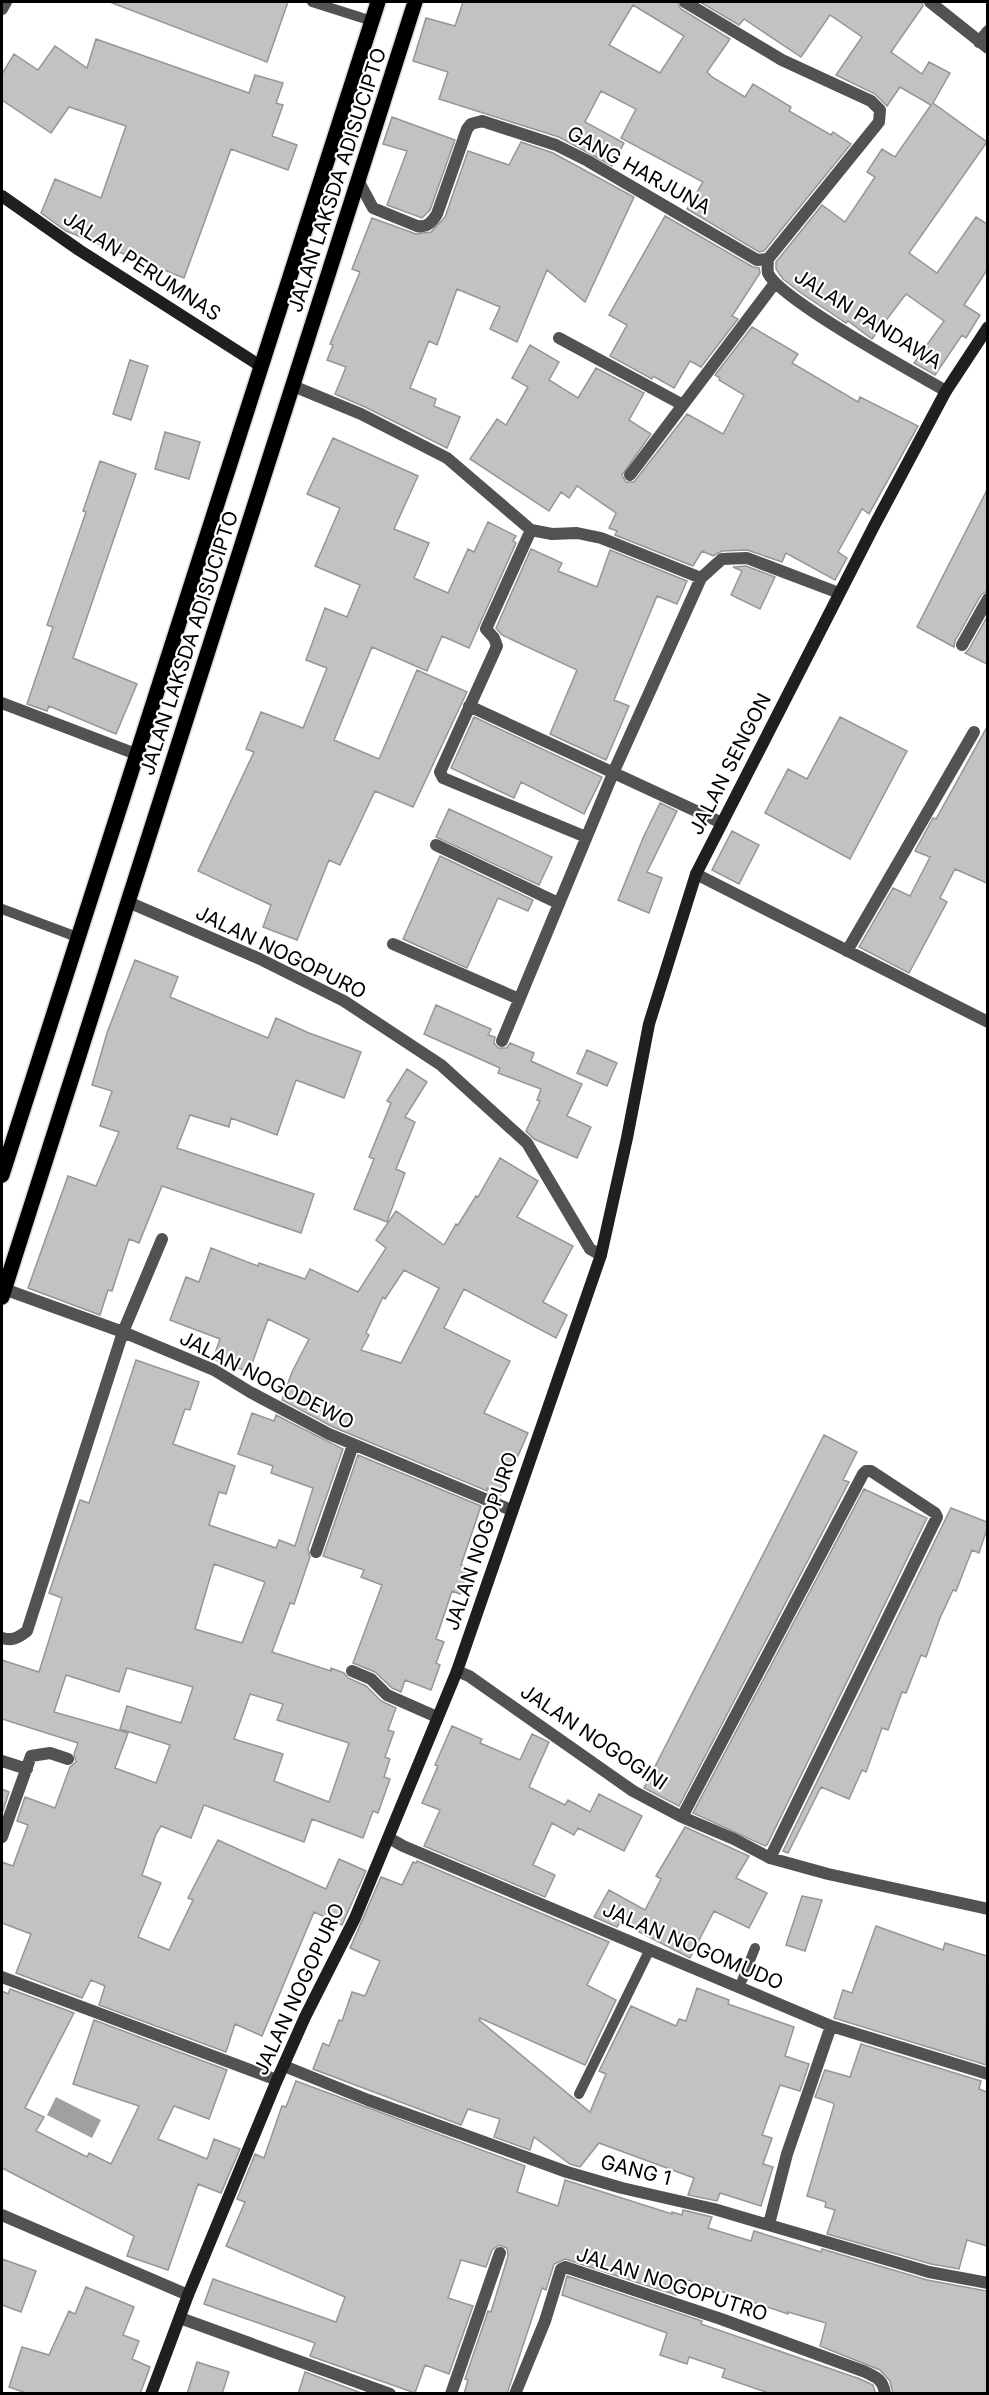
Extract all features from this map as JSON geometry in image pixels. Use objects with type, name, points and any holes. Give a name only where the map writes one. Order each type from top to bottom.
[{"type":"main road","name":"JALAN LAKSDA ADISUCIPTO","points":[[2,1176],[378,2]]},
{"type":"main road","name":"JALAN LAKSDA ADISUCIPTO","points":[[3,1293],[416,2]]},
{"type":"street","points":[[2,9],[6,2]]},
{"type":"street","points":[[684,2],[782,60],[871,101],[880,111],[879,122],[768,259]]},
{"type":"street","points":[[930,2],[983,45],[987,31]]},
{"type":"street","name":"GANG HARJUNA","points":[[358,182],[373,207],[417,226],[430,224],[437,214],[467,129],[471,123],[482,121],[556,146],[616,176],[757,260],[768,259]]},
{"type":"street","name":"JALAN PERUMNAS","points":[[2,196],[79,250],[262,367]]},
{"type":"street","name":"JALAN PANDAWA","points":[[768,259],[768,272],[775,283],[793,298],[858,340],[946,391]]},
{"type":"street","points":[[630,475],[775,283]]},
{"type":"street","name":"JALAN SENGON","points":[[601,1255],[649,1024],[696,873],[838,592],[946,391],[987,327]]},
{"type":"street","points":[[559,338],[683,405]]},
{"type":"street","points":[[293,386],[361,414],[447,458],[531,530],[552,534],[577,533],[602,538],[702,578]]},
{"type":"street","points":[[531,530],[486,629],[495,638],[497,646],[441,765],[440,772],[443,777],[586,837]]},
{"type":"street","points":[[502,1041],[614,771],[702,578],[722,559],[747,558],[838,592]]},
{"type":"street","points":[[962,645],[987,599]]},
{"type":"street","points":[[2,703],[136,754]]},
{"type":"street","points":[[469,706],[614,771],[722,823]]},
{"type":"street","points":[[847,951],[974,732]]},
{"type":"street","points":[[436,845],[558,903]]},
{"type":"street","points":[[696,873],[987,1022]]},
{"type":"street","name":"JALAN NOGOPURO","points":[[128,902],[260,959],[344,1000],[441,1065],[526,1143],[590,1249],[601,1255],[457,1671],[355,1918],[305,2017],[278,2080],[188,2295],[151,2394]]},
{"type":"street","points":[[393,944],[519,999]]},
{"type":"street","points":[[2,1638],[8,1640],[18,1638],[27,1631],[123,1332],[162,1239]]},
{"type":"street","name":"JALAN NOGODEWO","points":[[3,1293],[123,1332],[214,1370],[250,1392],[353,1445],[511,1510]]},
{"type":"street","points":[[316,1552],[353,1445]]},
{"type":"street","points":[[682,1817],[863,1474],[866,1471],[870,1472],[935,1513],[937,1517],[770,1858]]},
{"type":"street","points":[[352,1671],[371,1678],[387,1695],[437,1716]]},
{"type":"street","name":"JALAN NOGOGINI","points":[[457,1671],[470,1676],[633,1791],[682,1817],[734,1839],[770,1858],[828,1875],[987,1909]]},
{"type":"street","points":[[2,1837],[31,1756],[50,1753],[68,1759]]},
{"type":"street","points":[[2,1761],[27,1769]]},
{"type":"street","name":"JALAN NOGOMUDO","points":[[389,1838],[403,1846],[831,2026],[987,2074]]},
{"type":"street","points":[[2,1977],[278,2080]]},
{"type":"street","points":[[769,2224],[787,2154],[831,2026]]},
{"type":"street","name":"GANG 1","points":[[284,2066],[368,2100],[567,2172],[769,2224],[811,2239],[929,2272],[987,2283]]},
{"type":"street","points":[[2,2215],[188,2295]]},
{"type":"street","points":[[451,2394],[500,2253]]},
{"type":"street","name":"JALAN NOGOPUTRO","points":[[515,2394],[545,2321],[561,2269],[565,2267],[722,2319],[863,2371],[883,2382],[885,2394]]},
{"type":"street","points":[[180,2318],[390,2394]]},
{"type":"lane","points":[[312,2],[372,21]]},
{"type":"lane","points":[[2,909],[77,937]]},
{"type":"lane","points":[[739,1988],[755,1948]]},
{"type":"lane","points":[[579,2094],[650,1949]]},
{"type":"shaded area","points":[[56,2097],[101,2120],[92,2138],[47,2115]]},
{"type":"building","points":[[112,2],[288,2],[267,62]]},
{"type":"building","points":[[463,2],[677,2],[681,9],[730,39],[707,72],[712,77],[745,97],[753,84],[791,107],[789,111],[831,135],[833,132],[851,144],[764,251],[759,252],[687,209],[703,182],[621,138],[636,109],[601,91],[585,122],[624,143],[612,166],[559,137],[439,99],[448,72],[413,61],[426,18],[455,26]],"holes":[[[633,5],[684,36],[660,73],[609,45]]]},
{"type":"building","points":[[700,2],[922,2],[923,6],[891,52],[922,74],[929,62],[950,73],[933,103],[987,142],[909,253],[937,273],[976,217],[987,224],[987,270],[964,305],[980,315],[966,338],[962,335],[935,375],[914,363],[944,321],[906,294],[872,339],[848,321],[846,323],[801,293],[783,279],[776,269],[776,262],[822,205],[845,222],[875,177],[867,172],[882,149],[895,157],[931,105],[900,87],[887,106],[875,94],[836,75],[862,37],[830,15],[801,57],[744,19],[739,25]]},
{"type":"building","points":[[96,39],[249,93],[255,75],[283,83],[276,103],[283,105],[272,136],[297,145],[288,170],[231,149],[184,278],[66,231],[41,213],[55,179],[101,198],[126,126],[69,107],[51,133],[2,100],[2,74],[14,54],[38,70],[55,46],[87,68]]},
{"type":"building","points":[[392,117],[455,140],[430,210],[422,218],[387,205],[407,151],[383,144]]},
{"type":"building","points":[[521,142],[553,153],[634,197],[585,302],[547,270],[517,342],[490,329],[500,307],[457,289],[437,345],[429,341],[410,388],[436,399],[434,406],[460,417],[447,448],[335,394],[346,367],[327,360],[333,345],[330,344],[360,272],[352,269],[372,218],[416,234],[431,232],[445,217],[468,151],[509,165]]},
{"type":"building","points":[[665,216],[753,267],[759,268],[760,273],[732,316],[738,319],[701,367],[690,361],[674,388],[610,356],[627,325],[609,315]]},
{"type":"building","points":[[752,327],[798,354],[792,363],[858,402],[860,397],[918,426],[869,514],[862,509],[838,552],[847,558],[835,580],[786,553],[782,562],[747,550],[722,551],[713,556],[702,551],[693,566],[615,535],[617,531],[609,528],[616,513],[577,486],[569,498],[561,492],[549,511],[470,459],[497,419],[506,425],[528,387],[512,378],[530,345],[559,362],[549,380],[578,398],[596,368],[644,393],[629,420],[651,434],[622,475],[626,482],[634,482],[687,414],[723,434],[744,395],[719,380],[720,378],[715,375]]},
{"type":"building","points":[[130,360],[148,366],[131,420],[113,414]]},
{"type":"building","points":[[165,432],[200,442],[189,479],[155,469]]},
{"type":"building","points":[[333,438],[418,476],[394,529],[429,543],[414,578],[448,593],[468,549],[474,552],[488,522],[516,536],[513,541],[516,543],[469,648],[442,636],[427,671],[372,647],[334,740],[379,759],[417,670],[467,692],[413,807],[375,791],[340,865],[329,860],[297,940],[263,927],[271,905],[198,871],[254,752],[246,749],[261,712],[303,728],[327,668],[306,660],[325,608],[347,617],[360,585],[315,566],[340,508],[307,494]]},
{"type":"building","points":[[100,461],[136,474],[73,658],[137,684],[116,734],[49,706],[47,711],[27,704],[53,627],[47,625],[86,512],[83,511]]},
{"type":"building","points":[[987,490],[987,591],[981,595],[955,641],[954,647],[917,627]]},
{"type":"building","points":[[531,549],[562,563],[558,571],[597,587],[610,550],[687,581],[677,604],[657,596],[614,700],[629,706],[606,760],[550,734],[577,670],[502,635],[496,628]]},
{"type":"building","points":[[746,566],[775,577],[760,609],[731,595],[742,571],[733,567]]},
{"type":"building","points":[[987,617],[987,664],[965,653]]},
{"type":"building","points":[[474,717],[602,777],[584,814],[521,782],[514,798],[451,768]]},
{"type":"building","points":[[840,717],[907,751],[850,859],[765,813],[788,769],[807,779]]},
{"type":"building","points":[[987,727],[987,883],[955,869],[940,898],[947,902],[909,973],[859,947],[893,888],[910,896],[930,857],[915,851],[933,818],[936,819]]},
{"type":"building","points":[[660,803],[677,811],[647,872],[662,878],[649,913],[618,900]]},
{"type":"building","points":[[449,809],[552,857],[539,885],[436,837]]},
{"type":"building","points":[[732,831],[759,845],[739,884],[712,870]]},
{"type":"building","points":[[440,856],[533,900],[528,911],[498,898],[467,968],[403,939]]},
{"type":"building","points":[[135,960],[178,977],[170,997],[268,1038],[276,1018],[361,1052],[344,1098],[296,1080],[277,1135],[231,1118],[229,1127],[190,1115],[177,1148],[314,1194],[301,1233],[162,1186],[139,1243],[129,1239],[112,1291],[108,1290],[100,1315],[28,1288],[68,1176],[96,1186],[119,1132],[100,1126],[112,1091],[92,1085],[107,1033]]},
{"type":"building","points":[[436,1005],[491,1029],[488,1035],[495,1037],[494,1043],[498,1048],[507,1048],[510,1043],[534,1053],[531,1061],[582,1084],[567,1116],[591,1127],[577,1158],[534,1139],[526,1131],[540,1101],[537,1100],[541,1089],[498,1073],[500,1068],[424,1034]]},
{"type":"building","points":[[587,1050],[617,1063],[607,1086],[577,1073]]},
{"type":"building","points":[[407,1069],[427,1082],[405,1117],[415,1122],[396,1169],[405,1173],[387,1222],[354,1209],[374,1159],[369,1157],[391,1103],[387,1101]]},
{"type":"building","points":[[500,1158],[538,1181],[517,1217],[573,1246],[543,1302],[567,1315],[556,1338],[464,1289],[444,1328],[510,1361],[484,1413],[528,1433],[501,1495],[333,1427],[282,1400],[292,1372],[309,1339],[268,1319],[249,1372],[213,1359],[220,1339],[170,1320],[186,1277],[199,1282],[211,1248],[258,1266],[259,1263],[305,1279],[310,1269],[358,1292],[386,1248],[376,1240],[396,1211],[444,1245],[456,1224],[458,1225],[476,1196],[478,1197]],"holes":[[[404,1270],[439,1288],[401,1363],[361,1350],[369,1335],[366,1333],[383,1297],[385,1299]]]},
{"type":"building","points":[[136,1360],[199,1382],[190,1410],[185,1409],[173,1444],[235,1466],[226,1494],[219,1492],[209,1525],[276,1548],[279,1540],[295,1546],[313,1488],[271,1473],[273,1466],[238,1454],[252,1413],[274,1421],[276,1415],[343,1449],[308,1549],[310,1557],[294,1604],[290,1603],[272,1652],[344,1673],[348,1678],[366,1686],[381,1701],[396,1708],[388,1730],[394,1732],[385,1757],[390,1759],[384,1777],[390,1779],[378,1813],[373,1811],[363,1838],[312,1819],[304,1842],[204,1805],[191,1838],[161,1826],[142,1875],[161,1883],[138,1937],[169,1950],[193,1900],[188,1898],[218,1840],[326,1889],[339,1859],[366,1871],[342,1925],[314,1912],[262,2036],[235,2024],[226,2052],[99,2005],[105,1986],[91,1980],[82,1998],[16,1973],[31,1934],[2,1923],[2,1862],[13,1866],[28,1825],[17,1821],[25,1797],[55,1808],[70,1767],[76,1762],[74,1754],[78,1743],[2,1719],[2,1660],[39,1672],[62,1598],[49,1593],[80,1500],[89,1503]],"holes":[[[214,1564],[265,1582],[242,1643],[195,1629]],[[127,1668],[193,1687],[181,1723],[127,1706],[120,1729],[170,1745],[156,1783],[115,1768],[128,1733],[54,1712],[66,1675],[119,1692]],[[250,1694],[283,1704],[277,1720],[349,1743],[329,1802],[274,1781],[283,1754],[234,1739]]]},
{"type":"building","points":[[824,1435],[857,1452],[843,1480],[849,1482],[679,1806],[644,1788]]},
{"type":"building","points":[[358,1455],[481,1506],[461,1565],[469,1567],[460,1594],[452,1591],[436,1639],[444,1642],[436,1663],[440,1665],[431,1690],[405,1680],[401,1692],[392,1688],[375,1672],[353,1663],[382,1585],[361,1577],[364,1570],[323,1556]]},
{"type":"building","points":[[864,1489],[927,1518],[765,1846],[693,1813]]},
{"type":"building","points":[[951,1508],[987,1522],[979,1553],[972,1550],[956,1591],[953,1590],[940,1618],[926,1657],[921,1655],[906,1693],[902,1692],[888,1730],[882,1728],[866,1772],[862,1770],[849,1799],[821,1787],[788,1853],[783,1851]]},
{"type":"building","points":[[452,1726],[482,1739],[480,1743],[520,1760],[532,1734],[549,1742],[529,1787],[565,1805],[568,1800],[590,1812],[599,1794],[642,1816],[624,1851],[578,1828],[574,1835],[552,1823],[533,1865],[555,1875],[545,1897],[424,1846],[440,1810],[422,1803]]},
{"type":"building","points":[[2,1789],[9,1792],[2,1814]]},
{"type":"building","points":[[685,1827],[749,1856],[736,1878],[767,1893],[749,1928],[714,1911],[690,1958],[620,1922],[617,1927],[594,1917],[609,1890],[645,1910],[661,1879],[656,1876]]},
{"type":"building","points":[[417,1861],[609,1942],[587,1985],[616,2000],[585,2065],[480,2018],[479,2020],[590,2112],[606,2074],[599,2071],[631,2006],[676,2026],[679,2019],[686,2021],[697,1988],[729,2000],[728,2004],[794,2027],[785,2056],[809,2064],[800,2091],[780,2085],[762,2135],[772,2138],[763,2164],[773,2167],[761,2206],[720,2193],[717,2201],[688,2195],[694,2178],[599,2143],[580,2167],[570,2164],[534,2137],[530,2150],[494,2137],[500,2119],[468,2109],[461,2125],[313,2069],[323,2043],[329,2046],[339,2020],[342,2021],[352,1992],[365,1996],[380,1961],[350,1948],[381,1877],[402,1885],[413,1862]]},
{"type":"building","points":[[802,1896],[822,1900],[805,1951],[786,1945]]},
{"type":"building","points":[[876,1926],[943,1950],[945,1943],[987,1956],[986,2065],[834,2018],[843,1990],[852,1993]]},
{"type":"building","points":[[10,1989],[74,2013],[25,2108],[44,2117],[36,2131],[87,2157],[89,2153],[111,2164],[139,2106],[73,2084],[94,2020],[227,2070],[209,2119],[174,2106],[158,2139],[207,2159],[214,2139],[240,2149],[221,2193],[198,2184],[168,2270],[127,2256],[134,2236],[2,2168],[2,1991],[8,1994]]},
{"type":"building","points":[[861,2044],[981,2081],[979,2089],[987,2092],[987,2246],[967,2240],[959,2269],[931,2264],[827,2234],[835,2210],[825,2207],[826,2202],[807,2196],[834,2105],[815,2097],[825,2070],[850,2077]]},
{"type":"building","points":[[296,2081],[525,2166],[517,2192],[558,2206],[565,2180],[672,2214],[672,2212],[682,2215],[683,2210],[712,2217],[708,2228],[751,2241],[754,2231],[821,2252],[822,2249],[927,2280],[987,2291],[987,2394],[893,2394],[890,2381],[880,2370],[820,2346],[826,2323],[788,2312],[788,2314],[682,2278],[676,2295],[565,2259],[554,2264],[546,2290],[542,2288],[507,2394],[464,2394],[468,2380],[465,2379],[488,2311],[491,2312],[508,2256],[507,2248],[499,2245],[492,2250],[486,2267],[461,2260],[448,2298],[473,2306],[449,2374],[425,2365],[415,2393],[310,2356],[315,2343],[204,2304],[213,2279],[336,2322],[345,2297],[226,2246],[245,2202],[237,2199],[255,2154],[264,2158],[282,2106],[286,2107]]},
{"type":"building","points":[[2,2259],[36,2271],[21,2312],[2,2305]]},
{"type":"building","points":[[567,2276],[702,2321],[701,2324],[860,2379],[873,2385],[876,2394],[771,2394],[722,2377],[725,2369],[689,2357],[687,2364],[660,2355],[667,2333],[562,2295]]},
{"type":"building","points":[[86,2287],[134,2307],[123,2335],[139,2341],[132,2359],[150,2367],[140,2394],[29,2394],[9,2387],[22,2347],[49,2355],[69,2311],[75,2314]]},
{"type":"building","points":[[197,2362],[229,2372],[222,2394],[187,2394]]},
{"type":"building","points":[[305,2372],[364,2394],[298,2394]]}]
